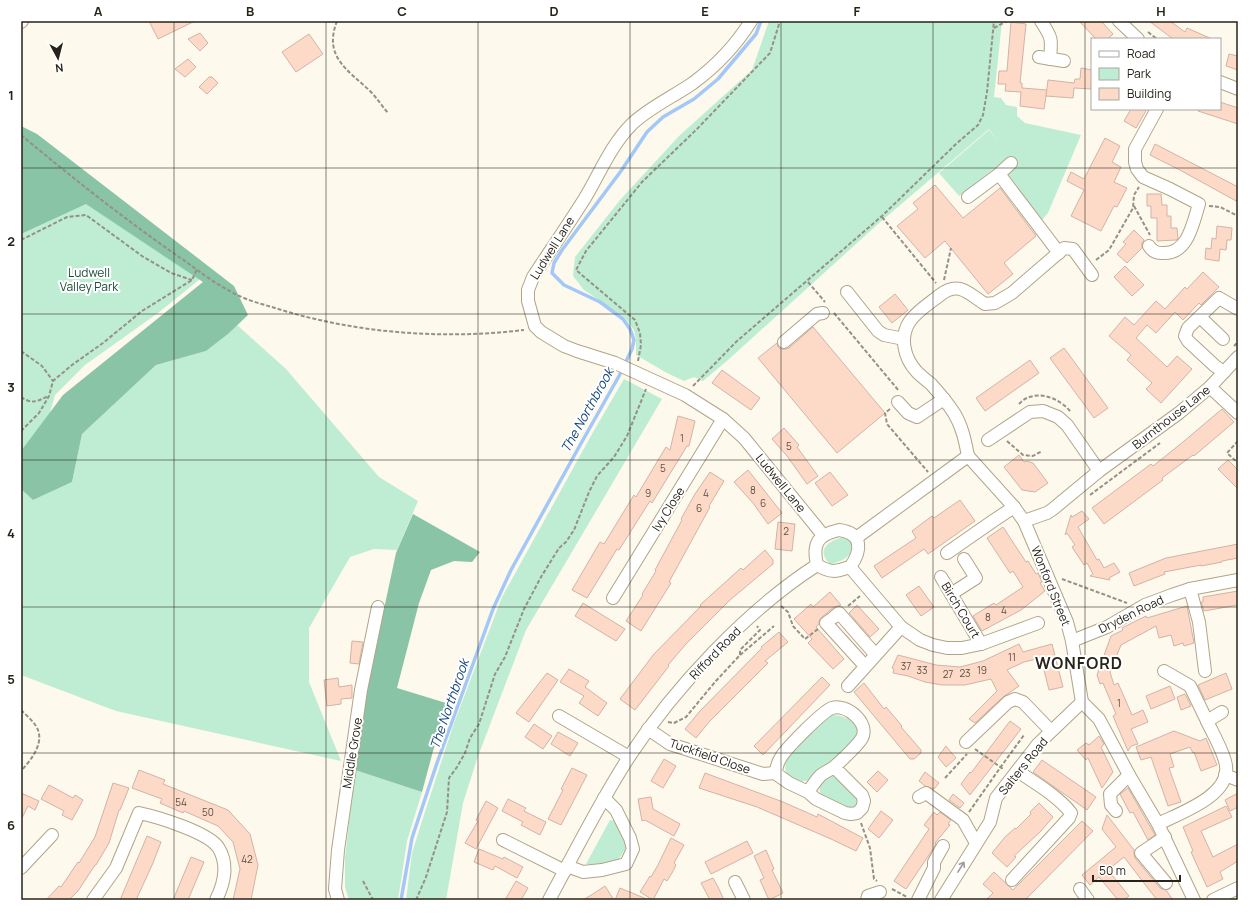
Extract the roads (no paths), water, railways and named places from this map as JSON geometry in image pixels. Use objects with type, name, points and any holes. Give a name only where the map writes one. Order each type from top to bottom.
[{"type":"street","name":"Ludwell Lane","points":[[751,21],[739,39],[710,69],[632,124],[610,152],[585,197],[533,277],[528,290],[528,301],[534,326],[564,346],[615,363],[650,378],[685,395],[723,419],[744,438],[823,535]]},
{"type":"street","points":[[1041,21],[1052,40],[1045,58],[1064,62]]},
{"type":"street","points":[[1119,21],[1134,38]]},
{"type":"street","points":[[1221,82],[1238,88]]},
{"type":"street","points":[[1150,243],[1152,250],[1165,254],[1175,251],[1184,244],[1200,204],[1143,177],[1137,169],[1135,162],[1135,149],[1156,110]]},
{"type":"street","points":[[968,197],[1011,163]]},
{"type":"street","points":[[999,174],[1059,253]]},
{"type":"street","points":[[856,538],[968,456],[961,426],[954,413],[930,383],[917,372],[908,361],[904,339],[910,320],[944,292],[951,289],[961,288],[985,304],[995,302],[1012,293],[1064,248],[1073,249],[1090,271]]},
{"type":"street","points":[[847,292],[878,331],[884,335],[904,339]]},
{"type":"street","points":[[1224,372],[1215,366],[1186,339],[1185,336],[1188,328],[1219,298],[1238,309]]},
{"type":"street","points":[[784,342],[826,307]]},
{"type":"street","points":[[1200,317],[1223,339]]},
{"type":"street","name":"Burnthouse Lane","points":[[1024,521],[1047,513],[1068,498],[1099,471],[1151,434],[1210,387],[1224,372],[1236,352]]},
{"type":"street","points":[[1210,387],[1238,412]]},
{"type":"street","points":[[898,402],[908,413],[917,417],[944,399]]},
{"type":"street","points":[[993,436],[1030,412],[1049,412],[1058,417],[1066,425],[1099,471]]},
{"type":"street","name":"Ivy Close","points":[[613,598],[723,419]]},
{"type":"street","name":"Wonford Street","points":[[968,456],[1014,507],[1024,521],[1067,622],[1072,641],[1082,702]]},
{"type":"street","points":[[947,553],[1014,507]]},
{"type":"street","points":[[839,530],[846,531],[856,538],[858,544],[858,554],[850,567],[833,572],[817,565],[815,556],[816,547],[823,535],[839,530]]},
{"type":"street","points":[[951,594],[976,578],[964,560]]},
{"type":"street","name":"Rifford Road","points":[[549,900],[604,798],[629,757],[656,719],[714,652],[773,598],[817,565]]},
{"type":"street","points":[[850,567],[901,627],[920,640],[933,646],[962,648],[981,644],[1038,623]]},
{"type":"street","name":"Birch Court","points":[[941,577],[981,644]]},
{"type":"street","name":"Dryden Road","points":[[1072,641],[1107,627],[1136,610],[1172,594],[1238,580]]},
{"type":"street","points":[[1190,589],[1199,622],[1206,672]]},
{"type":"street","name":"Middle Grove","points":[[338,900],[335,889],[339,843],[361,690],[378,607]]},
{"type":"street","points":[[865,666],[832,618],[876,654]]},
{"type":"street","points":[[848,686],[901,627]]},
{"type":"street","points":[[1158,824],[1206,801],[1217,790],[1225,775],[1226,765],[1190,686],[1164,671]]},
{"type":"street","points":[[969,745],[1008,702],[1015,699],[1023,702],[1051,731]]},
{"type":"street","points":[[1082,702],[1099,719],[1165,837],[1194,900]]},
{"type":"street","name":"Salters Road","points":[[940,900],[990,822],[996,798],[1038,744],[1082,702]]},
{"type":"street","points":[[775,773],[780,758],[821,715],[833,708],[844,708],[854,715],[864,726],[865,732],[861,740],[834,766],[822,775],[808,792]]},
{"type":"street","points":[[1207,721],[1222,712]]},
{"type":"street","points":[[559,716],[629,757]]},
{"type":"street","name":"Tuckfield Close","points":[[648,729],[670,744],[764,774],[775,773],[789,783],[808,792],[816,799],[845,812],[851,814],[857,813],[862,808],[864,801],[862,795],[834,766]]},
{"type":"street","points":[[1012,880],[1070,818],[1071,812],[1017,771]]},
{"type":"street","points":[[1116,811],[1112,805],[1110,794],[1129,775]]},
{"type":"street","points":[[1225,775],[1238,780]]},
{"type":"street","points":[[919,797],[926,793],[963,820],[976,843]]},
{"type":"street","points":[[503,840],[566,869],[583,872],[602,870],[626,864],[633,849],[630,838],[616,810],[604,798]]},
{"type":"street","points":[[94,900],[116,868],[139,813],[182,826],[206,838],[217,847],[223,859],[225,873],[222,889],[216,900]]},
{"type":"street","points":[[21,868],[52,835]]},
{"type":"street","points":[[1165,837],[1141,853],[1166,883]]},
{"type":"street","points":[[918,900],[934,868],[934,862],[944,846]]},
{"type":"street","points":[[735,882],[744,900]]},
{"type":"street","points":[[867,900],[868,896],[882,887]]},
{"type":"street","points":[[1213,900],[1238,888]]},
{"type":"street","points":[[1080,889],[1088,900]]},
{"type":"waterway","name":"The Northbrook","points":[[401,900],[412,838],[437,763],[493,609],[511,570],[619,376],[632,349],[634,340],[630,329],[623,319],[600,302],[564,285],[552,273],[554,263],[621,171],[647,132],[663,117],[694,99],[718,79],[756,34],[761,21]]},
{"type":"district","name":"WONFORD","points":[[1079,663]]},
{"type":"park label","name":"Ludwell Valley Park","points":[[89,279]]}]
